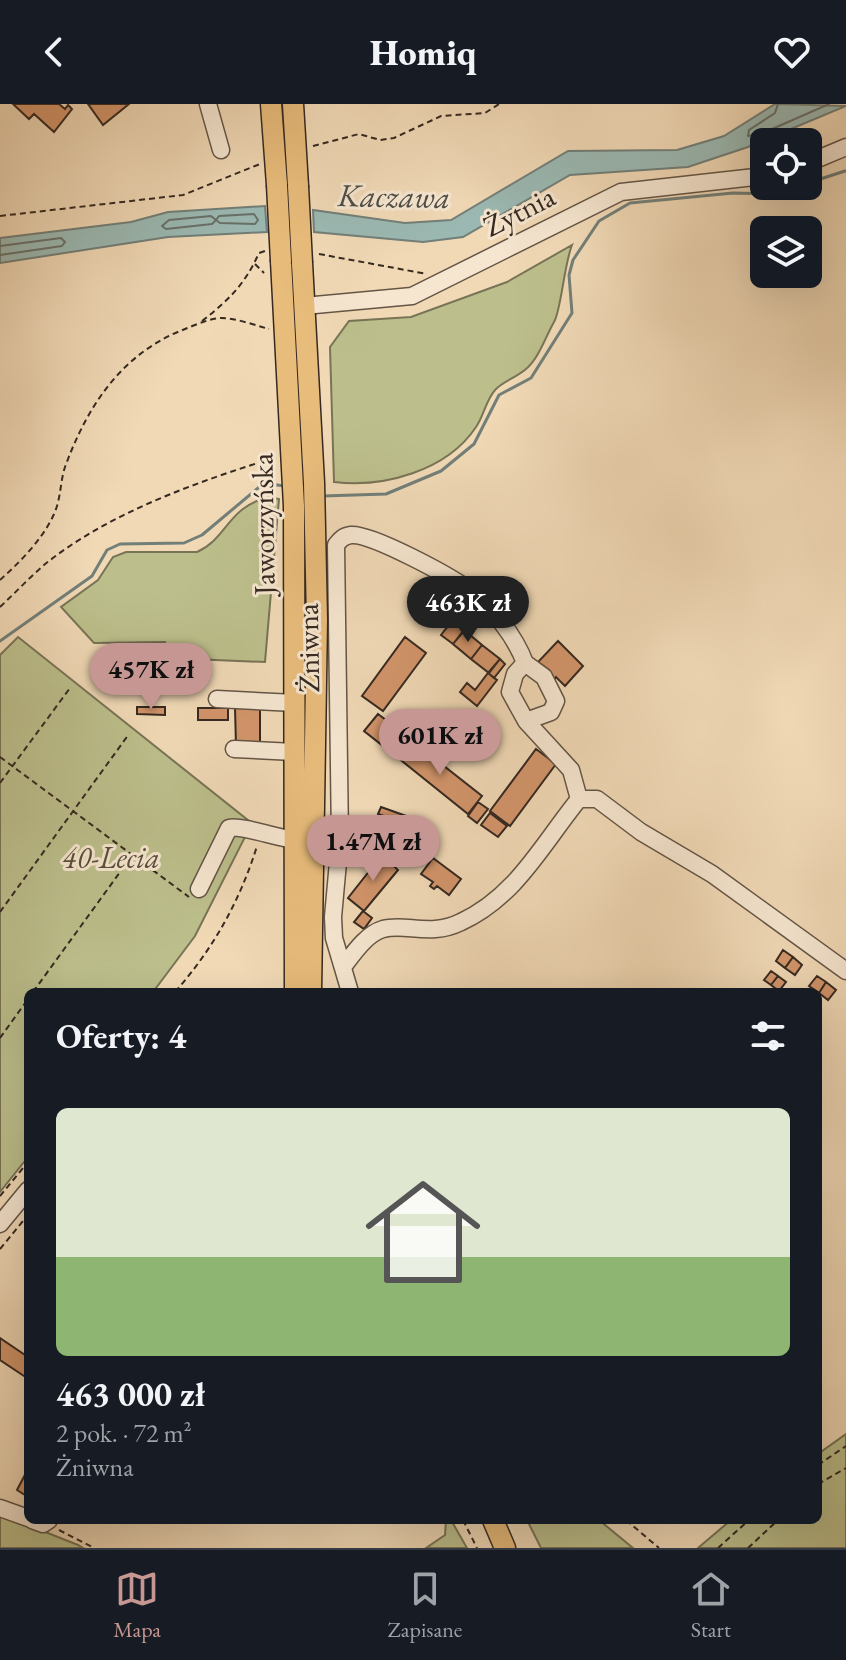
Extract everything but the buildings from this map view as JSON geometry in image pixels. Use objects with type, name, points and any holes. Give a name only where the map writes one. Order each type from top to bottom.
[{"type":"main road","name":"Jaworzyńska","points":[[271,104],[292,477],[304,505],[316,713],[311,988]]},
{"type":"main road","name":"Jaworzyńska","points":[[293,104],[298,186],[312,259],[304,306],[314,483],[304,505],[295,703],[295,988]]},
{"type":"main road","points":[[495,1524],[505,1548]]},
{"type":"street","points":[[208,104],[221,150]]},
{"type":"street","points":[[822,157],[846,147]]},
{"type":"street","name":"Żytnia","points":[[304,306],[412,296],[621,192],[750,178]]},
{"type":"street","name":"Żniwna","points":[[349,988],[334,938],[333,917],[340,840],[336,545],[343,537],[371,537],[470,590],[517,641],[525,663],[544,677],[556,701],[551,712],[526,721]]},
{"type":"street","points":[[525,663],[515,674],[510,692],[526,721],[571,770],[579,799]]},
{"type":"street","points":[[217,699],[295,703]]},
{"type":"street","points":[[234,749],[294,752]]},
{"type":"street","points":[[343,967],[367,940],[383,929],[437,930],[461,923],[505,893],[579,799]]},
{"type":"street","points":[[579,799],[597,799],[641,832],[712,874],[846,971]]},
{"type":"street","points":[[199,889],[226,830],[241,827],[261,835],[295,840]]},
{"type":"street","points":[[0,1224],[24,1195]]},
{"type":"street","points":[[0,1508],[24,1516]]},
{"type":"path","points":[[296,146],[327,145],[359,134],[380,140],[394,138],[441,116],[485,113],[499,104]]},
{"type":"path","points":[[0,216],[183,195],[258,164],[276,161]]},
{"type":"path","points":[[200,323],[233,297],[259,253]]},
{"type":"path","points":[[312,259],[421,272],[441,283]]},
{"type":"path","points":[[255,263],[262,273]]},
{"type":"path","points":[[0,580],[43,534],[54,514],[63,471],[83,425],[103,390],[129,362],[158,340],[200,323],[222,318],[269,329],[286,329]]},
{"type":"path","points":[[0,607],[44,565],[123,518],[170,496],[279,457]]},
{"type":"path","points":[[0,783],[70,688]]},
{"type":"path","points":[[0,912],[129,734]]},
{"type":"path","points":[[0,757],[186,897],[193,896],[199,889]]},
{"type":"path","points":[[178,988],[209,949],[234,906],[261,835]]},
{"type":"path","points":[[36,988],[132,856]]},
{"type":"path","points":[[0,1038],[24,1005]]},
{"type":"path","points":[[0,1196],[24,1167]]},
{"type":"path","points":[[0,1249],[24,1220]]},
{"type":"path","points":[[822,1462],[846,1446]]},
{"type":"path","points":[[822,1482],[846,1468]]},
{"type":"path","points":[[46,1524],[83,1539],[94,1548]]},
{"type":"path","points":[[465,1524],[477,1548]]},
{"type":"path","points":[[631,1524],[659,1548]]},
{"type":"path","points":[[718,1548],[745,1524]]},
{"type":"path","points":[[748,1548],[774,1524]]},
{"type":"green space","points":[[572,245],[556,316],[538,353],[526,369],[493,393],[479,423],[464,442],[431,465],[393,479],[334,482],[330,347],[349,321],[411,317],[507,282]]},
{"type":"green space","points":[[269,497],[279,499],[265,662],[168,658],[165,642],[94,643],[61,607],[98,580],[113,557],[126,552],[197,552],[215,539],[244,508]]},
{"type":"green space","name":"40-Lecia","points":[[18,637],[249,821],[245,837],[195,936],[156,988],[24,988],[24,1162],[0,1192],[0,655]]},
{"type":"green space","points":[[846,1434],[846,1548],[698,1548],[726,1524],[822,1524],[822,1451]]},
{"type":"green space","points":[[0,1514],[83,1548],[0,1548]]},
{"type":"green space","points":[[446,1524],[453,1524],[467,1548],[426,1548],[445,1535]]},
{"type":"green space","points":[[529,1524],[604,1524],[633,1548],[541,1548]]},
{"type":"water","points":[[775,104],[846,106],[793,128],[750,128],[750,146],[688,167],[570,175],[463,237],[423,242],[314,232],[313,210],[405,223],[451,220],[568,151],[677,150],[724,136]]},
{"type":"water","points":[[265,206],[267,232],[168,237],[0,263],[0,238],[131,222],[168,212]]},
{"type":"waterway","points":[[822,178],[845,171]]},
{"type":"waterway","points":[[323,496],[386,494],[441,471],[474,444],[499,395],[531,378],[572,313],[569,275],[573,260],[599,221],[630,203],[750,193]]},
{"type":"waterway","points":[[0,641],[92,576],[107,550],[120,544],[184,543],[202,535],[264,483],[284,486]]},
{"type":"water label","name":"Kaczawa","points":[[394,196]]}]
